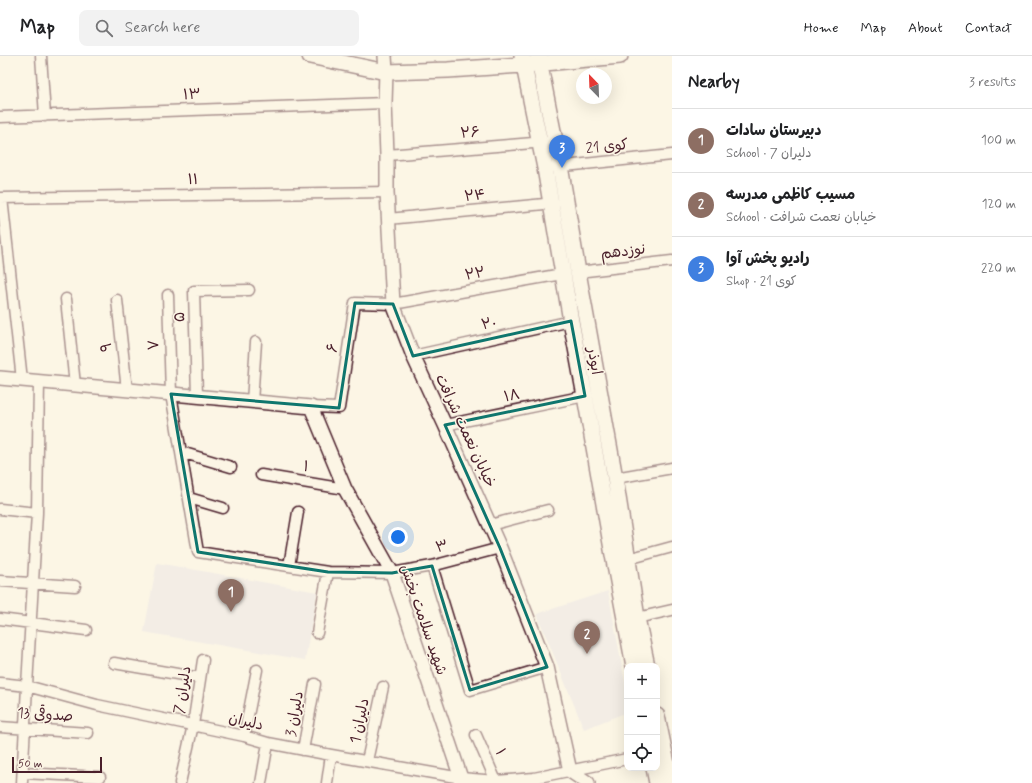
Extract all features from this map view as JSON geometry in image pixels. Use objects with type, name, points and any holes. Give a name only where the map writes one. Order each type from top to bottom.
[{"type":"main road","points":[[310,56],[386,72],[448,70],[522,60],[620,56]]},
{"type":"main road","name":"ابوذر","points":[[522,60],[540,142],[552,167],[558,202],[578,272],[615,478],[637,618],[646,663]]},
{"type":"main road","name":"ابوذر","points":[[538,60],[555,141],[552,167]]},
{"type":"main road","name":"ابوذر","points":[[558,202],[562,274],[586,396],[633,663]]},
{"type":"main road","points":[[660,731],[671,783]]},
{"type":"main road","points":[[655,771],[657,783]]},
{"type":"street","points":[[41,56],[45,116]]},
{"type":"street","name":"خیابان نعمت شرافت","points":[[385,56],[387,192],[393,304],[413,356],[500,548],[547,667],[570,771]]},
{"type":"street","name":"۱۳","points":[[0,117],[385,103]]},
{"type":"street","name":"۲۶","points":[[387,155],[555,141]]},
{"type":"street","name":"کوی 21","points":[[552,167],[672,155]]},
{"type":"street","name":"۱۱","points":[[1,198],[387,192]]},
{"type":"street","points":[[1,198],[22,380]]},
{"type":"street","name":"۲۴","points":[[388,219],[558,202]]},
{"type":"street","name":"نوزدهم","points":[[578,272],[672,261]]},
{"type":"street","name":"۲۲","points":[[393,304],[562,274]]},
{"type":"street","name":"۵","points":[[197,396],[194,291],[249,290]]},
{"type":"street","name":"۷","points":[[168,295],[171,394],[189,498]]},
{"type":"street","points":[[66,299],[75,385]]},
{"type":"street","name":"۹","points":[[117,300],[127,390]]},
{"type":"street","name":"۶","points":[[311,407],[340,408],[356,303],[393,304]]},
{"type":"street","name":"۲۰","points":[[413,356],[571,321]]},
{"type":"street","points":[[252,402],[256,342]]},
{"type":"street","points":[[0,378],[311,407]]},
{"type":"street","points":[[40,382],[34,583],[23,778],[100,777]]},
{"type":"street","name":"۱۸","points":[[445,425],[586,396]]},
{"type":"street","name":"شهید سلامت بخش","points":[[311,407],[345,489],[392,573],[461,780]]},
{"type":"street","points":[[181,452],[231,468]]},
{"type":"street","points":[[615,478],[672,468]]},
{"type":"street","name":"۱","points":[[261,475],[345,489]]},
{"type":"street","points":[[189,498],[223,508]]},
{"type":"street","name":"۳","points":[[189,498],[198,552],[328,572],[392,573],[432,566],[500,548]]},
{"type":"street","points":[[0,509],[37,513]]},
{"type":"street","points":[[490,525],[548,510]]},
{"type":"street","points":[[289,566],[298,512]]},
{"type":"street","points":[[628,559],[672,547]]},
{"type":"street","points":[[432,566],[470,690],[547,667]]},
{"type":"street","points":[[317,634],[328,572]]},
{"type":"street","points":[[0,581],[74,586]]},
{"type":"street","points":[[637,618],[672,610]]},
{"type":"street","points":[[0,619],[86,630]]},
{"type":"street","name":"دلیران 7","points":[[180,783],[193,725],[203,660]]},
{"type":"street","points":[[114,663],[200,678]]},
{"type":"street","points":[[244,736],[257,670]]},
{"type":"street","name":"دلیران","points":[[0,683],[27,686],[98,705],[244,736],[268,743],[461,780],[535,781],[570,771],[624,760]]},
{"type":"street","name":"دلیران 3","points":[[303,750],[315,684]]},
{"type":"street","name":"دلیران 1","points":[[367,762],[383,687]]},
{"type":"street","name":"صدوقی 13","points":[[0,727],[88,733]]},
{"type":"street","name":"۱","points":[[476,735],[496,781]]},
{"type":"street","points":[[261,783],[268,743]]},
{"type":"street","points":[[327,783],[331,755]]},
{"type":"street","points":[[570,771],[588,783]]},
{"type":"highlighted area","points":[[355,303],[393,304],[413,356],[571,321],[585,396],[445,425],[500,548],[547,667],[470,690],[432,566],[392,573],[328,572],[198,552],[171,394],[339,408]]},
{"type":"shaded area","points":[[157,563],[317,592],[305,660],[144,632]]},
{"type":"shaded area","points":[[608,591],[624,678],[624,713],[584,729],[537,614]]},
{"type":"place","name":"رادیو پخش آوا","points":[[562,168]]},
{"type":"place","name":"دبیرستان سادات","points":[[231,612]]},
{"type":"place","name":"مسیب کاظمی مدرسه","points":[[587,654]]}]
